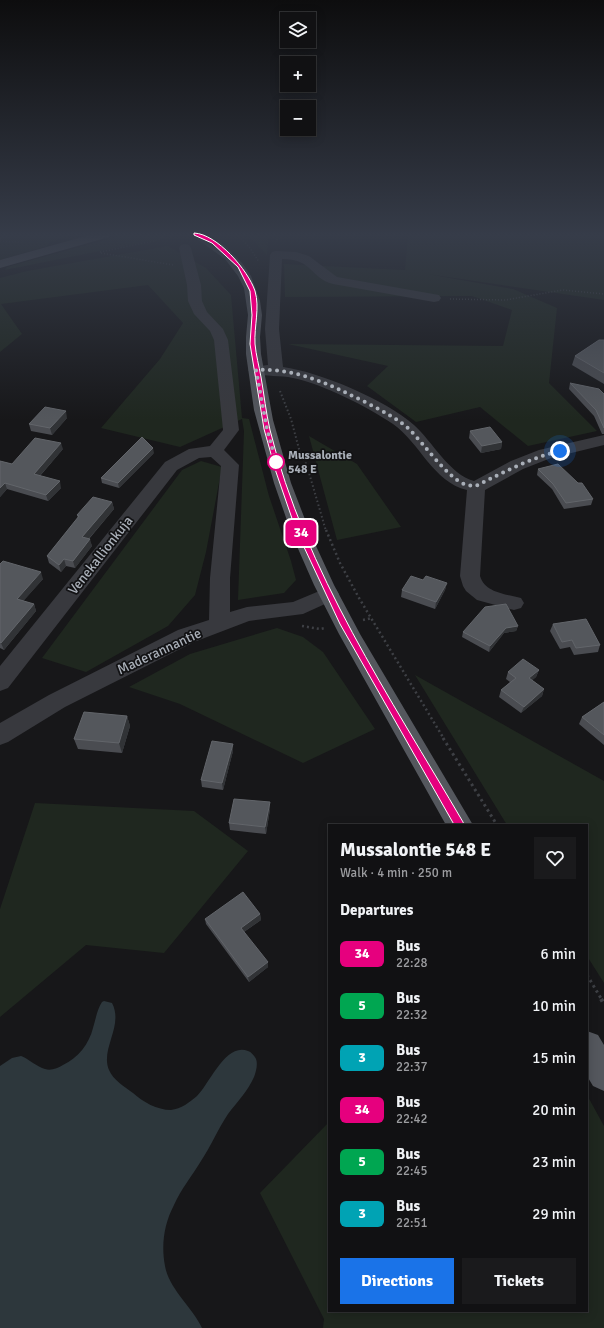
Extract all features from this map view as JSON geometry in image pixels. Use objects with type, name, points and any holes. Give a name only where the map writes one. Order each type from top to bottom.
[{"type":"main road","points":[[253,296],[255,315],[253,344],[256,370],[267,429],[279,472],[300,530],[344,624],[459,824]]},
{"type":"main road","points":[[588,1048],[604,1075]]},
{"type":"street","points":[[195,296],[195,301],[201,314],[216,329],[221,340],[231,430],[215,450],[230,465],[220,578],[219,624]]},
{"type":"street","points":[[273,296],[272,329],[276,369]]},
{"type":"street","points":[[426,296],[438,298]]},
{"type":"street","points":[[256,370],[276,369],[305,376],[331,385],[391,415],[409,429],[449,473],[464,484],[476,486],[517,465],[545,454],[604,440]]},
{"type":"street","name":"Venekallionkuja","points":[[0,682],[171,466],[195,453],[215,450]]},
{"type":"street","points":[[476,486],[470,576],[472,586],[484,595],[514,603]]},
{"type":"street","name":"Maderannantie","points":[[0,735],[57,701],[186,636],[247,614],[296,609],[329,594]]},
{"type":"street","points":[[588,1046],[604,1045]]},
{"type":"path","points":[[438,298],[505,300],[529,296]]},
{"type":"path","points":[[276,369],[280,392],[291,419],[299,449],[307,466],[323,523],[353,586],[410,683],[496,824]]},
{"type":"path","points":[[266,612],[276,619],[320,629],[372,618]]},
{"type":"path","points":[[588,977],[604,1004]]},
{"type":"shaded area","points":[[0,296],[63,296],[1,304],[22,334],[0,352]]},
{"type":"shaded area","points":[[158,296],[231,296],[242,418],[249,419],[269,496],[296,580],[284,593],[238,600],[244,431],[242,419],[180,447],[101,428],[160,359],[183,323]]},
{"type":"shaded area","points":[[285,296],[529,296],[557,308],[549,383],[597,431],[528,446],[480,407],[416,422],[367,386],[388,366],[288,344],[503,346],[512,310],[472,296]]},
{"type":"shaded area","points":[[577,296],[604,296],[604,300]]},
{"type":"shaded area","points":[[309,436],[357,464],[401,527],[337,540]]},
{"type":"shaded area","points":[[201,461],[222,467],[206,552],[195,595],[168,626],[86,672],[42,658],[182,470]]},
{"type":"shaded area","points":[[277,628],[303,637],[323,652],[375,729],[303,763],[180,704],[129,687],[190,654]]},
{"type":"shaded area","points":[[415,675],[604,781],[604,983],[588,958],[588,824],[506,824]]},
{"type":"shaded area","points":[[35,803],[194,811],[248,851],[164,953],[86,945],[0,1017],[0,909]]},
{"type":"shaded area","points":[[104,1001],[112,1003],[115,1012],[114,1029],[107,1054],[109,1070],[113,1077],[120,1083],[141,1099],[155,1107],[171,1110],[182,1107],[188,1103],[197,1096],[219,1065],[233,1052],[240,1050],[248,1051],[256,1059],[256,1070],[252,1082],[228,1114],[205,1155],[180,1193],[171,1212],[164,1235],[163,1250],[167,1274],[202,1328],[0,1328],[0,1066],[12,1058],[21,1056],[47,1070],[57,1068],[73,1059],[89,1040],[99,1008]]},
{"type":"shaded area","points":[[588,1097],[604,1126],[604,1328],[323,1328],[324,1319],[260,1193],[328,1123],[328,1312],[588,1312]]},
{"type":"building","points":[[599,340],[604,340],[604,373],[575,356]]},
{"type":"building","points":[[570,383],[599,389],[604,394],[604,428],[596,410]]},
{"type":"building","points":[[45,407],[66,411],[50,428],[29,424]]},
{"type":"building","points":[[490,427],[502,442],[482,446],[470,431]]},
{"type":"building","points":[[142,437],[153,448],[118,483],[101,478]]},
{"type":"building","points":[[35,438],[61,443],[34,474],[60,481],[46,495],[5,483],[0,488],[0,461],[12,464]]},
{"type":"building","points":[[558,464],[578,483],[582,483],[593,499],[566,503],[553,484],[538,469]]},
{"type":"building","points":[[93,497],[112,502],[82,537],[90,539],[73,561],[64,559],[59,565],[47,556],[79,516],[77,515]]},
{"type":"building","points":[[3,561],[41,572],[17,599],[34,604],[1,643],[0,564]]},
{"type":"building","points":[[411,576],[423,580],[426,576],[447,583],[436,602],[402,590]]},
{"type":"building","points":[[506,604],[518,626],[506,628],[490,646],[463,632],[485,607]]},
{"type":"building","points":[[586,619],[600,645],[576,648],[572,640],[562,642],[553,624]]},
{"type":"building","points":[[523,659],[539,670],[529,678],[544,689],[524,707],[501,690],[516,678],[508,672]]},
{"type":"building","points":[[604,702],[604,735],[582,717]]},
{"type":"building","points":[[84,712],[127,716],[119,743],[74,739]]},
{"type":"building","points":[[212,741],[233,744],[222,783],[201,780]]},
{"type":"building","points":[[234,799],[270,802],[265,827],[229,823]]},
{"type":"building","points":[[243,892],[260,914],[241,928],[268,962],[248,977],[205,919]]},
{"type":"bus line","name":"34","points":[[253,296],[255,315],[253,344],[256,370],[267,429],[279,472],[300,530],[344,624],[459,824]]},
{"type":"place","name":"Mussalontie 548 E","points":[[276,462]]},
{"type":"route","points":[[276,462],[267,429],[256,370],[276,369],[305,376],[331,385],[391,415],[409,429],[449,473],[464,484],[476,486],[517,465],[545,454],[560,451]]}]
